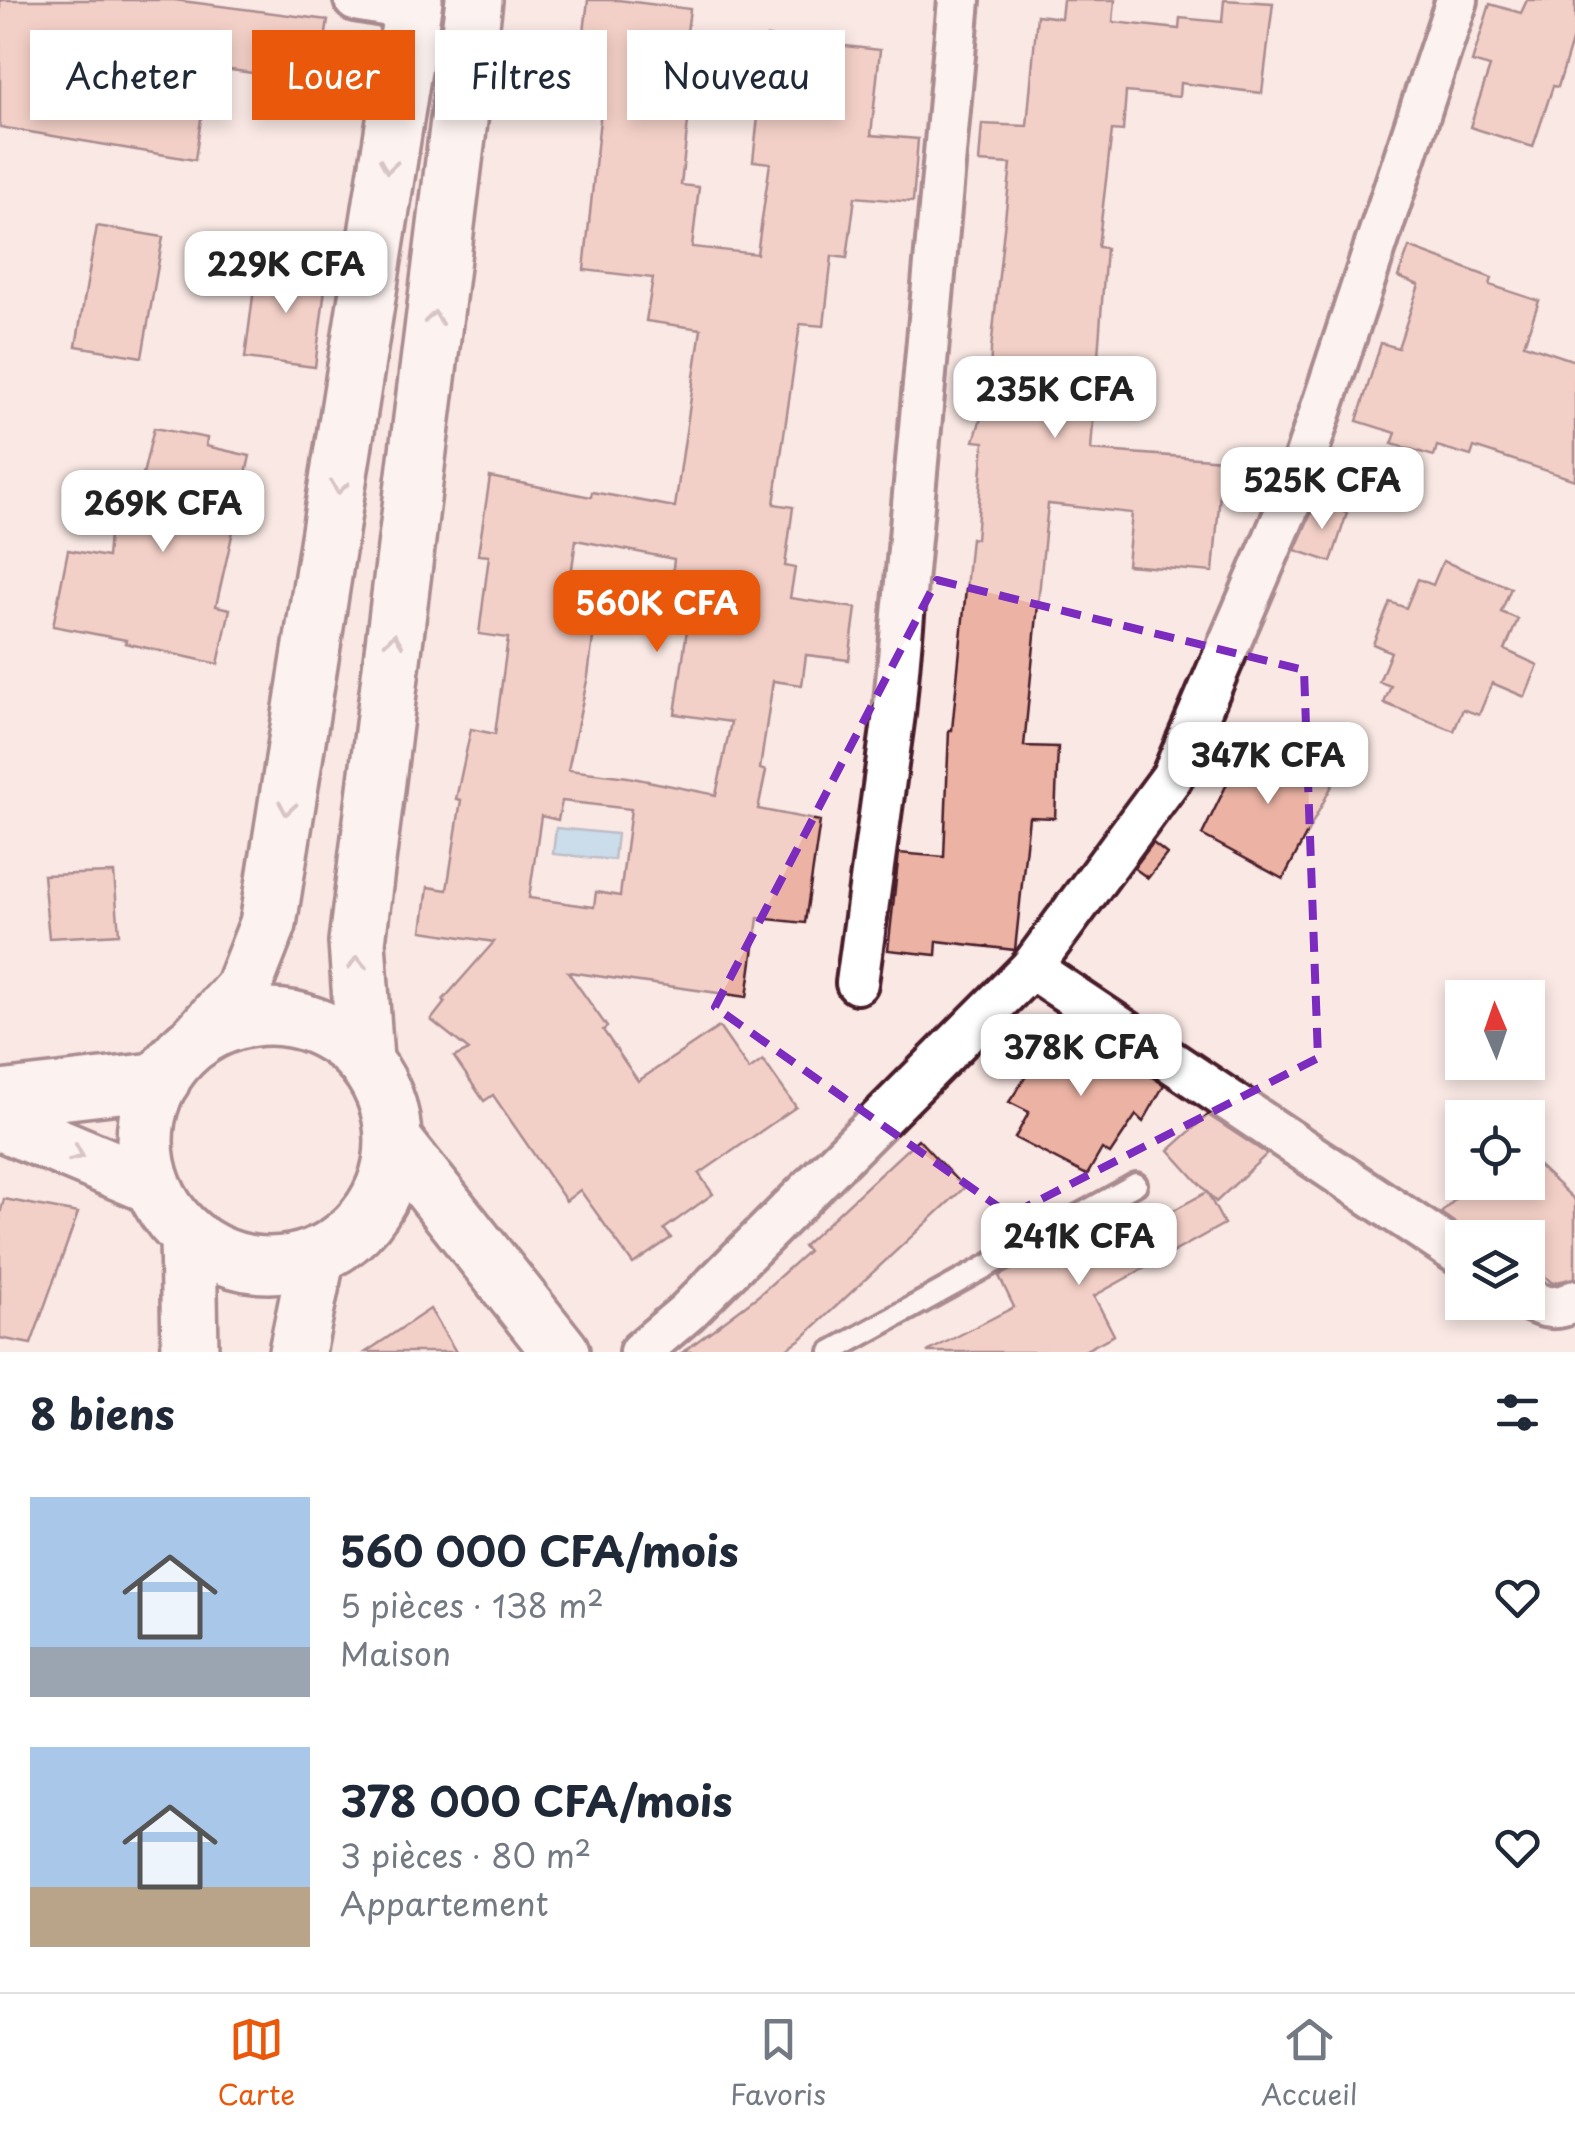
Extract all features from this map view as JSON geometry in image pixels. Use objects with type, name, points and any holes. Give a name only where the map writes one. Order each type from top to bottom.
[{"type":"main road","points":[[364,1060],[356,942],[474,0]]},
{"type":"main road","points":[[0,1099],[179,1060],[214,1030],[251,1018],[290,1019],[327,1032],[364,1060],[384,1094],[394,1141],[384,1188],[357,1228],[317,1256],[272,1265],[228,1258],[188,1236],[168,1213],[153,1186],[146,1160],[145,1132],[150,1105],[179,1060],[242,990],[268,924],[413,5]]},
{"type":"main road","points":[[0,1122],[153,1186]]},
{"type":"main road","points":[[394,1141],[562,1352]]},
{"type":"main road","points":[[188,1236],[190,1352]]},
{"type":"main road","points":[[297,1352],[317,1256]]},
{"type":"street","points":[[355,0],[413,5]]},
{"type":"street","points":[[857,983],[894,714],[959,0]]},
{"type":"street","points":[[640,1352],[687,1312],[1031,968],[1172,778],[1294,495],[1457,0]]},
{"type":"street","points":[[1031,968],[1445,1245]]},
{"type":"street","points":[[1545,1307],[1561,1308],[1575,1300]]},
{"type":"lane","points":[[830,1352],[1136,1184]]},
{"type":"highlighted area","points":[[937,580],[1304,670],[1318,1058],[1010,1215],[715,1007]]},
{"type":"water","points":[[556,828],[617,834],[614,860],[553,854]]},
{"type":"building","points":[[0,0],[174,0],[328,20],[327,30],[252,30],[252,73],[232,70],[232,30],[30,30],[30,120],[201,120],[195,160],[0,127]]},
{"type":"building","points":[[588,0],[690,9],[687,30],[627,30],[627,120],[688,120],[681,185],[699,187],[692,247],[757,254],[770,163],[753,161],[758,120],[845,120],[845,46],[880,50],[871,135],[918,139],[913,202],[855,197],[847,258],[832,256],[824,326],[800,324],[774,504],[793,507],[785,566],[795,568],[790,598],[856,608],[849,660],[806,655],[802,685],[773,681],[760,769],[766,771],[758,809],[820,821],[805,923],[758,918],[747,997],[568,972],[607,1027],[603,1030],[638,1081],[719,1027],[749,1070],[763,1060],[796,1107],[699,1174],[713,1194],[664,1229],[671,1238],[633,1264],[580,1190],[566,1201],[493,1095],[484,1101],[454,1057],[469,1050],[431,1020],[443,1000],[494,942],[422,931],[428,887],[447,890],[461,800],[456,799],[471,729],[495,734],[508,638],[479,634],[489,556],[478,555],[490,477],[591,497],[592,492],[675,507],[701,329],[646,321],[653,278],[584,270],[600,120],[607,120],[607,30],[584,30]],"holes":[[[576,540],[674,559],[672,577],[694,580],[675,714],[731,722],[716,795],[628,777],[568,770],[588,676],[597,608],[567,603]],[[562,801],[631,809],[620,896],[596,892],[594,907],[529,898],[541,816],[558,820]]]},
{"type":"building","points":[[1063,0],[1115,0],[1113,22],[1179,29],[1180,18],[1222,22],[1224,0],[1273,3],[1262,93],[1180,83],[1179,97],[1126,92],[1123,131],[1112,130],[1098,247],[1106,248],[1091,450],[1223,460],[1213,572],[1127,565],[1132,513],[1048,504],[1024,746],[1058,747],[1055,818],[1029,817],[1015,950],[937,941],[936,955],[888,950],[899,853],[944,857],[949,730],[971,538],[976,539],[984,442],[974,441],[990,388],[1011,164],[979,162],[982,124],[1027,126],[1037,15],[1061,18]]},
{"type":"building","points":[[1527,0],[1575,0],[1575,31],[1558,87],[1553,86],[1533,147],[1470,127],[1490,67],[1472,62],[1490,4],[1521,13]]},
{"type":"building","points":[[97,226],[163,237],[142,357],[76,346]]},
{"type":"building","points":[[1409,247],[1492,278],[1490,285],[1539,301],[1524,344],[1575,361],[1575,480],[1474,447],[1471,456],[1437,446],[1434,456],[1392,444],[1396,433],[1357,421],[1381,343],[1398,348],[1419,285],[1398,277]]},
{"type":"building","points":[[257,265],[327,273],[315,367],[245,358]]},
{"type":"building","points":[[154,428],[207,438],[206,446],[250,456],[216,606],[230,609],[218,664],[53,626],[68,550],[107,557],[112,502],[136,504]]},
{"type":"building","points":[[1316,502],[1347,513],[1331,562],[1295,550]]},
{"type":"building","points":[[1443,561],[1511,588],[1501,612],[1518,619],[1505,650],[1538,665],[1525,697],[1492,683],[1479,715],[1463,709],[1454,731],[1384,703],[1391,686],[1379,682],[1391,652],[1373,644],[1390,602],[1406,608],[1418,579],[1433,585]]},
{"type":"building","points":[[1250,737],[1336,778],[1283,879],[1202,835]]},
{"type":"building","points":[[1153,843],[1167,854],[1148,878],[1134,868]]},
{"type":"building","points":[[114,873],[119,934],[49,938],[43,875]]},
{"type":"building","points":[[1065,1019],[1164,1085],[1143,1122],[1136,1115],[1110,1154],[1102,1149],[1087,1175],[1015,1138],[1029,1112],[1009,1102]]},
{"type":"building","points":[[1208,1115],[1267,1154],[1216,1202],[1169,1150]]},
{"type":"building","points":[[918,1139],[964,1188],[802,1338],[782,1352],[683,1352],[759,1295],[808,1251],[803,1246]]},
{"type":"building","points":[[1545,1172],[1575,1200],[1575,1278],[1552,1283],[1545,1277],[1545,1220],[1451,1220],[1441,1213],[1454,1200],[1545,1200]]},
{"type":"building","points":[[1207,1192],[1224,1224],[1094,1296],[1114,1335],[1082,1352],[927,1352],[1014,1307],[999,1276],[1053,1248],[1064,1270]]},
{"type":"building","points":[[4,1199],[78,1213],[31,1344],[0,1338],[0,1214]]},
{"type":"building","points":[[430,1309],[456,1352],[366,1352]]}]
